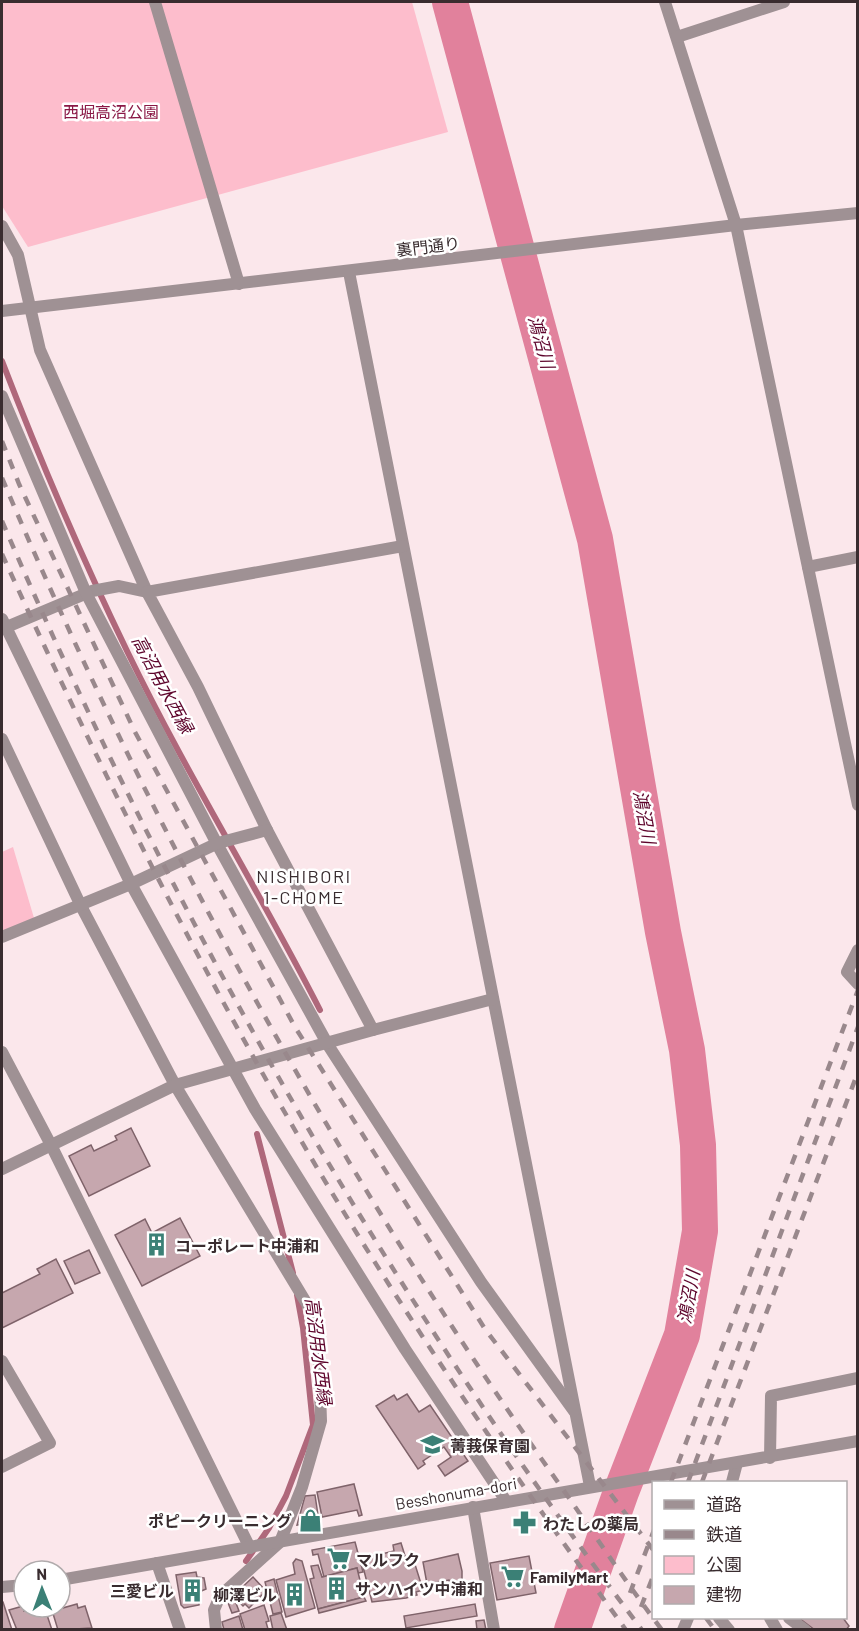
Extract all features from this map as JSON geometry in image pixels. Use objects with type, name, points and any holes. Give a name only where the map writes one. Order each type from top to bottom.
[{"type":"street","points":[[155,2],[239,284]]},
{"type":"street","points":[[665,2],[736,225],[858,805]]},
{"type":"street","points":[[677,37],[784,2]]},
{"type":"street","name":"裏門通り","points":[[2,311],[736,225],[858,213]]},
{"type":"street","points":[[2,226],[18,255],[32,307],[40,350],[147,592],[198,687],[267,830],[373,1030]]},
{"type":"street","points":[[349,272],[590,1486]]},
{"type":"street","points":[[2,396],[89,592],[218,843],[328,1045],[481,1282],[576,1415]]},
{"type":"street","points":[[404,546],[147,592],[118,586],[89,592],[3,626],[131,884],[255,1109],[405,1349],[506,1501]]},
{"type":"street","points":[[808,567],[858,557]]},
{"type":"street","points":[[2,739],[81,906],[175,1085],[307,1304],[318,1333],[321,1421],[302,1487],[280,1542],[220,1596],[214,1610],[216,1629]]},
{"type":"street","points":[[2,938],[81,906],[218,843],[267,830]]},
{"type":"street","points":[[858,950],[847,972],[858,984]]},
{"type":"street","points":[[2,1169],[175,1085],[493,999]]},
{"type":"street","points":[[2,1052],[51,1144],[250,1548]]},
{"type":"street","points":[[2,1361],[50,1443],[2,1467]]},
{"type":"street","points":[[770,1458],[771,1396],[858,1378]]},
{"type":"street","name":"Besshonuma-dori","points":[[72,1578],[858,1441]]},
{"type":"street","points":[[732,1481],[737,1463]]},
{"type":"street","points":[[473,1507],[494,1629]]},
{"type":"street","points":[[157,1563],[180,1629]]},
{"type":"street","points":[[792,1619],[805,1629]]},
{"type":"green space","name":"西堀高沼公園","points":[[2,2],[412,2],[448,132],[28,247],[2,206]]},
{"type":"green space","points":[[13,847],[34,918],[2,933],[2,852]]},
{"type":"building","points":[[131,1128],[150,1166],[89,1196],[69,1156],[91,1145],[94,1151],[117,1140],[115,1136]]},
{"type":"building","name":"コーポレート中浦和","points":[[180,1218],[200,1256],[142,1286],[115,1235],[145,1219],[152,1233]]},
{"type":"building","points":[[89,1250],[100,1273],[75,1284],[64,1261]]},
{"type":"building","points":[[56,1259],[73,1293],[2,1328],[2,1293],[40,1274],[37,1269]]},
{"type":"building","points":[[407,1394],[419,1412],[430,1405],[468,1461],[445,1476],[438,1466],[451,1457],[444,1447],[423,1461],[425,1464],[418,1469],[376,1406],[394,1395],[397,1400]]},
{"type":"building","points":[[354,1484],[362,1515],[359,1516],[357,1510],[322,1517],[317,1492]]},
{"type":"building","points":[[315,1495],[319,1522],[297,1525],[305,1496]]},
{"type":"building","points":[[355,1542],[363,1572],[358,1573],[357,1568],[324,1577],[318,1554],[313,1555],[312,1550]]},
{"type":"building","points":[[401,1543],[406,1559],[413,1558],[423,1590],[416,1592],[417,1595],[406,1598],[372,1602],[361,1559],[394,1551],[393,1545]]},
{"type":"building","points":[[458,1554],[462,1585],[451,1587],[449,1580],[427,1584],[423,1562]]},
{"type":"building","points":[[529,1556],[536,1593],[497,1600],[490,1563]]},
{"type":"building","name":"柳澤ビル","points":[[296,1559],[302,1561],[315,1608],[286,1617],[276,1580],[295,1574],[293,1563]]},
{"type":"building","name":"サンハイツ中浦和","points":[[318,1565],[322,1577],[357,1568],[364,1597],[318,1609],[310,1579],[314,1578],[311,1566]]},
{"type":"building","name":"三愛ビル","points":[[196,1572],[197,1577],[204,1578],[206,1589],[199,1592],[199,1605],[184,1608],[181,1605],[176,1575]]},
{"type":"building","points":[[253,1577],[266,1591],[249,1608],[245,1604],[243,1606],[233,1596]]},
{"type":"building","points":[[274,1579],[282,1612],[273,1614],[265,1582]]},
{"type":"building","points":[[364,1597],[366,1601],[319,1613],[318,1609]]},
{"type":"building","points":[[234,1598],[239,1611],[232,1613],[227,1600]]},
{"type":"building","points":[[3,1602],[12,1630],[2,1630]]},
{"type":"building","points":[[77,1604],[78,1608],[85,1606],[92,1628],[58,1630],[55,1619],[72,1619],[72,1605]]},
{"type":"building","points":[[475,1604],[477,1616],[406,1628],[404,1616]]},
{"type":"building","points":[[264,1605],[269,1621],[266,1622],[268,1629],[245,1630],[240,1614]]},
{"type":"building","points":[[281,1613],[287,1630],[273,1630],[270,1616]]},
{"type":"building","points":[[239,1616],[243,1630],[224,1630],[222,1622]]},
{"type":"building","points":[[13,1619],[48,1619],[52,1630],[17,1630]]},
{"type":"building","points":[[800,1619],[844,1619],[849,1626],[846,1630],[815,1630]]},
{"type":"building","points":[[484,1620],[486,1630],[477,1630],[476,1621]]},
{"type":"waterway","name":"鴻沼川","points":[[450,2],[595,539],[663,932],[687,1050],[698,1145],[700,1231],[682,1335],[621,1492],[572,1630]]},
{"type":"waterway","name":"高沼用水西縁","points":[[2,361],[62,509],[128,653],[174,743],[320,1010]]},
{"type":"waterway","name":"高沼用水西縁","points":[[257,1134],[293,1273]]},
{"type":"waterway","name":"高沼用水西縁","points":[[246,1561],[269,1528],[286,1496],[313,1425],[303,1328],[297,1295]]},
{"type":"railway","points":[[2,441],[19,484],[135,732],[295,1027],[485,1329],[652,1548]]},
{"type":"railway","points":[[2,478],[121,741],[186,870],[326,1124],[480,1369],[652,1616]]},
{"type":"railway","points":[[2,521],[67,667],[137,811],[210,954],[288,1094],[370,1232],[457,1368],[547,1500],[642,1630]]},
{"type":"railway","points":[[2,554],[149,861],[270,1087],[349,1221],[425,1340],[544,1515],[626,1630]]},
{"type":"railway","points":[[671,1481],[858,990]]},
{"type":"railway","points":[[688,1481],[858,1027]]},
{"type":"railway","points":[[702,1481],[858,1072]]},
{"type":"railway","points":[[630,1593],[652,1535]]},
{"type":"railway","points":[[641,1607],[652,1579]]},
{"type":"railway","points":[[654,1619],[662,1630]]},
{"type":"railway","points":[[707,1619],[715,1630]]},
{"type":"place","name":"コーポレート中浦和","points":[[157,1245]]},
{"type":"place","name":"菁莪保育園","points":[[432,1445]]},
{"type":"place","name":"ポピークリーニング","points":[[310,1520]]},
{"type":"place","name":"わたしの薬局","points":[[525,1523]]},
{"type":"place","name":"マルフク","points":[[338,1559]]},
{"type":"place","name":"FamilyMart","points":[[512,1576]]},
{"type":"place","name":"サンハイツ中浦和","points":[[337,1588]]},
{"type":"place","name":"三愛ビル","points":[[192,1590]]},
{"type":"place","name":"柳澤ビル","points":[[295,1594]]},
{"type":"district","name":"NISHIBORI 1-CHOME","points":[[304,886]]}]
